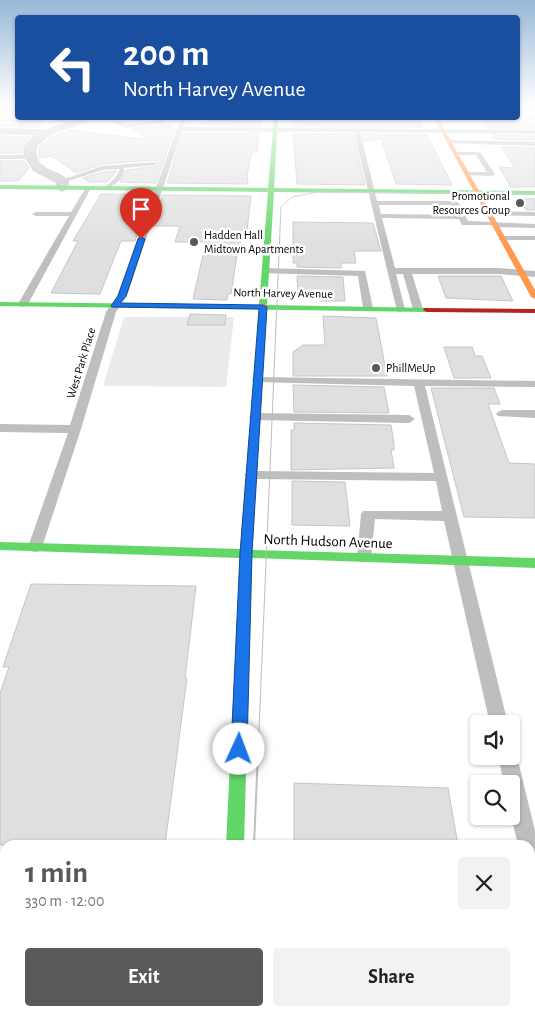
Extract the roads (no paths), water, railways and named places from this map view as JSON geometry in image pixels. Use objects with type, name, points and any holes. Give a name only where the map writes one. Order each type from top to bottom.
[{"type":"street","points":[[30,152],[30,157],[36,167],[62,185]]},
{"type":"street","points":[[235,840],[246,553],[274,152]]},
{"type":"street","points":[[456,152],[535,296]]},
{"type":"street","points":[[0,187],[62,185],[88,188],[535,193]]},
{"type":"street","points":[[269,214],[293,196],[328,191]]},
{"type":"street","name":"North Harvey Avenue","points":[[0,304],[535,310]]},
{"type":"street","name":"North Hudson Avenue","points":[[0,546],[535,563]]},
{"type":"lane","name":"West Park Place","points":[[35,547],[75,429],[111,312],[122,296],[172,152]]},
{"type":"lane","points":[[363,152],[400,309]]},
{"type":"lane","points":[[468,174],[492,174],[478,153],[483,152]]},
{"type":"lane","points":[[0,159],[30,157]]},
{"type":"lane","points":[[62,185],[102,168],[154,164]]},
{"type":"lane","points":[[107,188],[118,179],[122,170]]},
{"type":"lane","points":[[23,304],[88,188]]},
{"type":"lane","points":[[376,203],[456,203],[464,220]]},
{"type":"lane","points":[[36,214],[74,214]]},
{"type":"lane","points":[[493,221],[535,214]]},
{"type":"lane","points":[[380,220],[460,225],[464,220]]},
{"type":"lane","points":[[464,220],[535,226]]},
{"type":"lane","points":[[502,238],[535,238]]},
{"type":"lane","points":[[392,270],[535,274]]},
{"type":"lane","points":[[265,271],[362,272],[368,308]]},
{"type":"lane","points":[[407,271],[418,309]]},
{"type":"lane","points":[[258,380],[535,384]]},
{"type":"lane","points":[[420,382],[497,715]]},
{"type":"lane","points":[[502,414],[535,414]]},
{"type":"lane","points":[[255,418],[409,419]]},
{"type":"lane","points":[[2,431],[75,429]]},
{"type":"lane","points":[[251,474],[441,477]]},
{"type":"lane","points":[[364,557],[368,514],[450,516]]},
{"type":"lane","points":[[509,765],[527,840]]},
{"type":"tram line","points":[[258,753],[281,207],[292,197],[318,192],[535,194]]},
{"type":"tram line","points":[[254,840],[258,752]]},
{"type":"place","name":"Promotional Resources Group","points":[[520,203]]},
{"type":"place","name":"Hadden Hall Midtown Apartments","points":[[194,242]]},
{"type":"place","name":"PhillMeUp","points":[[376,368]]}]
